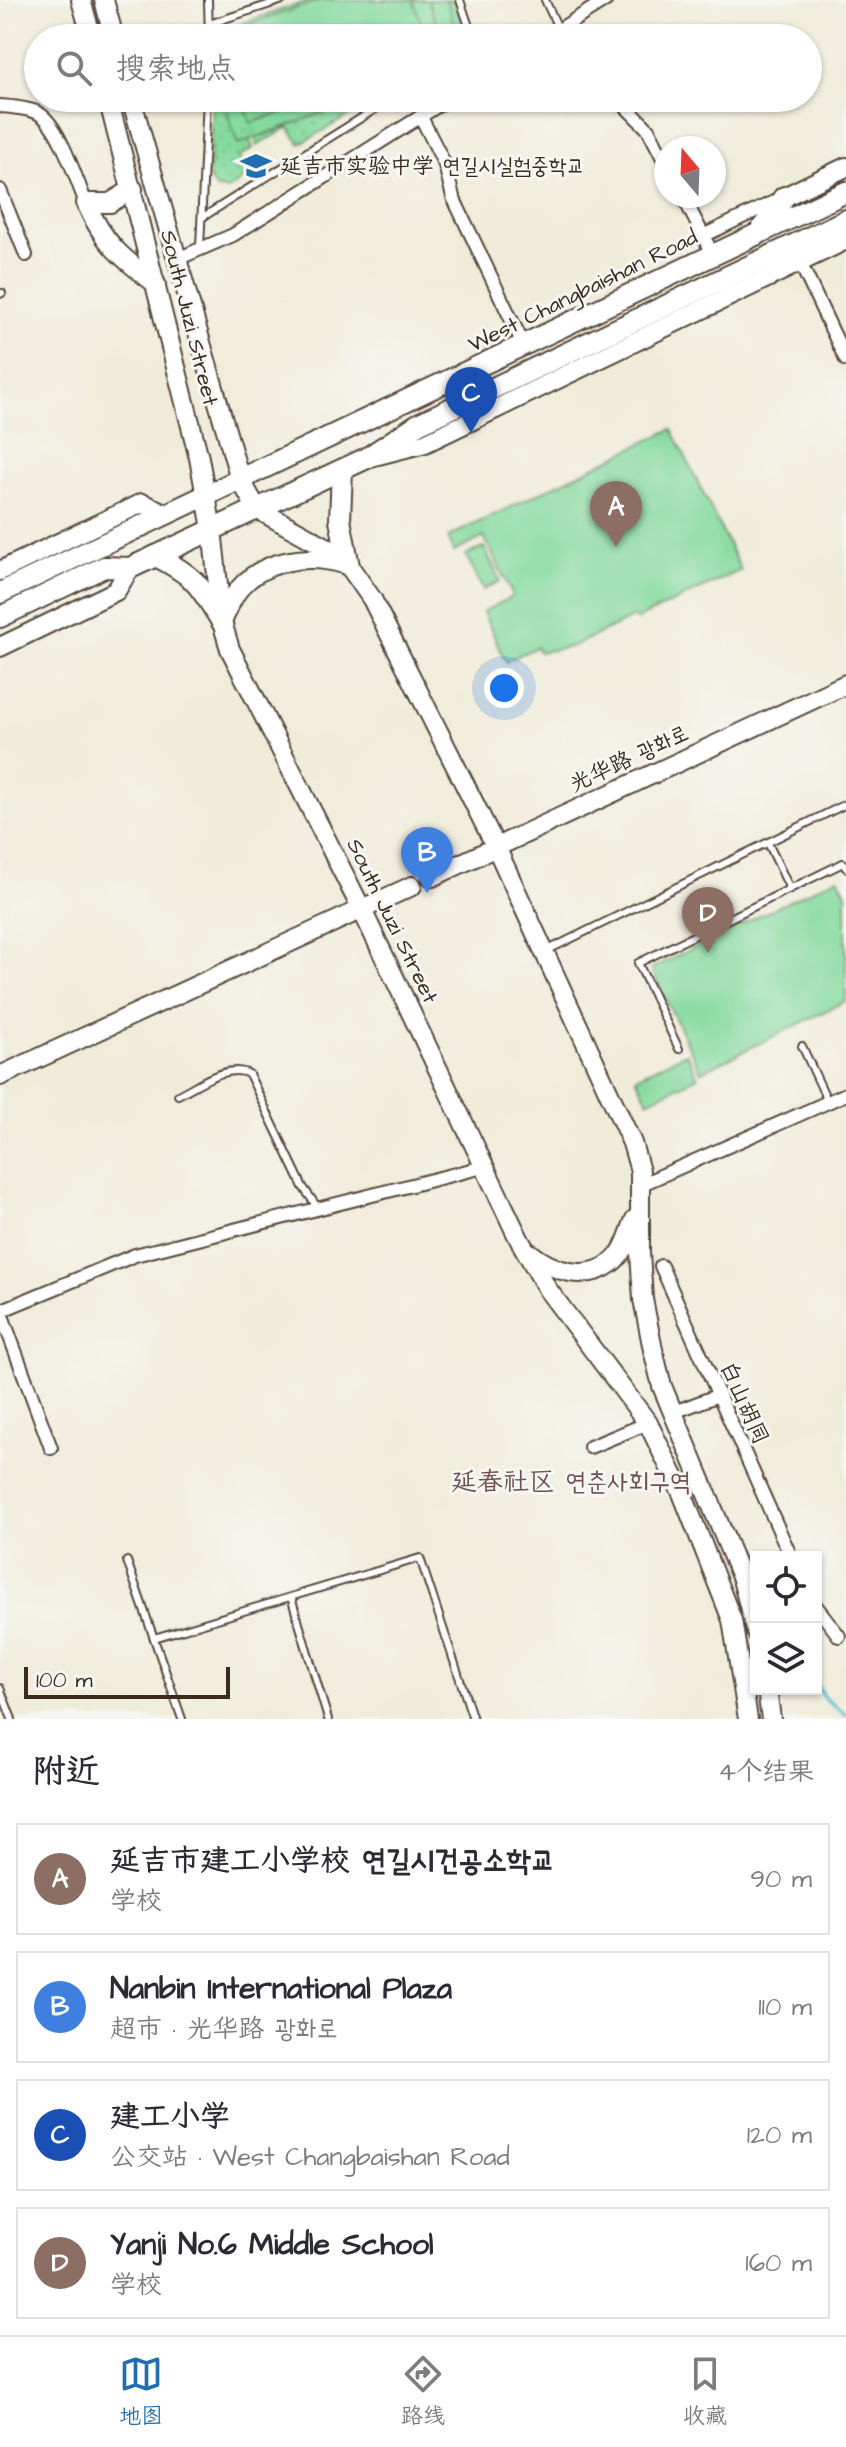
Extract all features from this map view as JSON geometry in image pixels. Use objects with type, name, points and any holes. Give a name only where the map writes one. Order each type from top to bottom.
[{"type":"main road","points":[[81,0],[88,24]]},
{"type":"main road","points":[[104,0],[110,24]]},
{"type":"main road","name":"South Juzi Street","points":[[112,112],[207,497],[222,622],[230,649],[362,910],[525,1249],[548,1290],[648,1423],[682,1493],[732,1620],[748,1719]]},
{"type":"main road","name":"South Juzi Street","points":[[135,112],[240,479],[257,509]]},
{"type":"main road","points":[[759,233],[784,197],[846,167]]},
{"type":"main road","points":[[133,189],[110,203],[86,203],[98,230],[115,252],[156,284]]},
{"type":"main road","name":"West Changbaishan Road","points":[[0,593],[846,192]]},
{"type":"main road","points":[[796,254],[846,220]]},
{"type":"main road","points":[[0,617],[104,567],[130,568],[367,458],[418,424],[796,254],[846,240]]},
{"type":"main road","points":[[342,470],[340,520],[349,566]]},
{"type":"main road","points":[[0,571],[142,503],[167,514]]},
{"type":"main road","points":[[257,509],[337,553],[372,599],[496,847],[632,1143],[640,1171],[643,1299],[662,1386],[742,1579],[754,1623]]},
{"type":"main road","points":[[156,556],[187,572],[195,580],[222,622],[240,588],[266,568],[301,559],[322,559],[349,566]]},
{"type":"main road","points":[[0,647],[116,591],[130,568]]},
{"type":"main road","name":"光华路 광화로","points":[[432,877],[846,684]]},
{"type":"main road","points":[[0,1076],[412,886]]},
{"type":"main road","points":[[525,1249],[539,1261],[558,1270],[580,1273],[600,1269],[619,1255],[639,1209]]},
{"type":"main road","points":[[768,1695],[771,1719]]},
{"type":"street","points":[[574,24],[606,0]]},
{"type":"street","points":[[0,106],[24,110]]},
{"type":"street","points":[[38,112],[58,137],[86,203]]},
{"type":"street","points":[[175,260],[233,235],[429,112]]},
{"type":"street","points":[[631,112],[648,129],[654,141]]},
{"type":"street","points":[[421,117],[445,165],[453,197],[524,346]]},
{"type":"street","points":[[0,190],[6,224],[26,255]]},
{"type":"street","points":[[703,236],[784,197]]},
{"type":"street","points":[[689,208],[713,255]]},
{"type":"street","points":[[796,254],[846,360]]},
{"type":"street","points":[[640,1185],[846,1094]]},
{"type":"street","points":[[51,1448],[0,1311],[135,1255],[483,1167]]},
{"type":"street","name":"白山胡同","points":[[661,1266],[788,1551]]},
{"type":"street","points":[[674,1412],[719,1395]]},
{"type":"street","points":[[590,1447],[648,1423]]},
{"type":"street","points":[[822,1614],[839,1636]]},
{"type":"lane","points":[[208,0],[209,24],[283,0]]},
{"type":"lane","points":[[460,0],[468,24]]},
{"type":"lane","points":[[545,0],[556,24]]},
{"type":"lane","points":[[200,250],[207,112]]},
{"type":"lane","points":[[203,217],[371,112]]},
{"type":"lane","points":[[545,952],[846,804]]},
{"type":"lane","points":[[768,843],[790,889]]},
{"type":"lane","points":[[679,1049],[638,963],[843,863],[846,868]]},
{"type":"lane","points":[[802,1046],[828,1102]]},
{"type":"lane","points":[[178,1095],[230,1071],[249,1074],[303,1187],[318,1208]]},
{"type":"lane","points":[[154,1638],[420,1558],[473,1719]]},
{"type":"lane","points":[[127,1561],[182,1719]]},
{"type":"lane","points":[[291,1597],[328,1719]]},
{"type":"lane","points":[[0,1688],[12,1719]]},
{"type":"green space","points":[[311,0],[453,0],[462,24],[239,24]]},
{"type":"green space","points":[[321,0],[413,0],[421,24],[250,24]]},
{"type":"green space","points":[[428,0],[446,0],[454,24],[436,24]]},
{"type":"green space","points":[[211,112],[227,112],[238,144],[250,140],[253,148],[239,157],[249,175],[228,190],[216,189],[209,179]]},
{"type":"green space","points":[[227,112],[324,112],[238,144]]},
{"type":"green space","points":[[247,112],[283,112],[251,123]]},
{"type":"green space","points":[[325,112],[349,112],[350,115],[300,144],[289,127],[257,146],[255,138]]},
{"type":"green space","points":[[672,429],[741,570],[571,647],[539,652],[536,647],[506,662],[483,612],[513,596],[484,537],[454,552],[448,537]]},
{"type":"green space","points":[[484,547],[500,581],[483,590],[466,555]]},
{"type":"green space","points":[[838,877],[846,893],[846,1001],[701,1072],[651,969]]},
{"type":"green space","points":[[686,1053],[698,1077],[648,1101],[636,1077]]},
{"type":"waterway","points":[[822,1695],[846,1715]]},
{"type":"place","name":"延吉市实验中学 연길시실험중학교","points":[[256,166]]},
{"type":"place","name":"建工小学","points":[[471,433]]},
{"type":"place","name":"延吉市建工小学校 연길시건공소학교","points":[[616,547]]},
{"type":"place","name":"Nanbin International Plaza","points":[[427,893]]},
{"type":"place","name":"Yanji No.6 Middle School","points":[[708,953]]},
{"type":"district","name":"延春社区 연춘사회구역","points":[[571,1482]]}]
